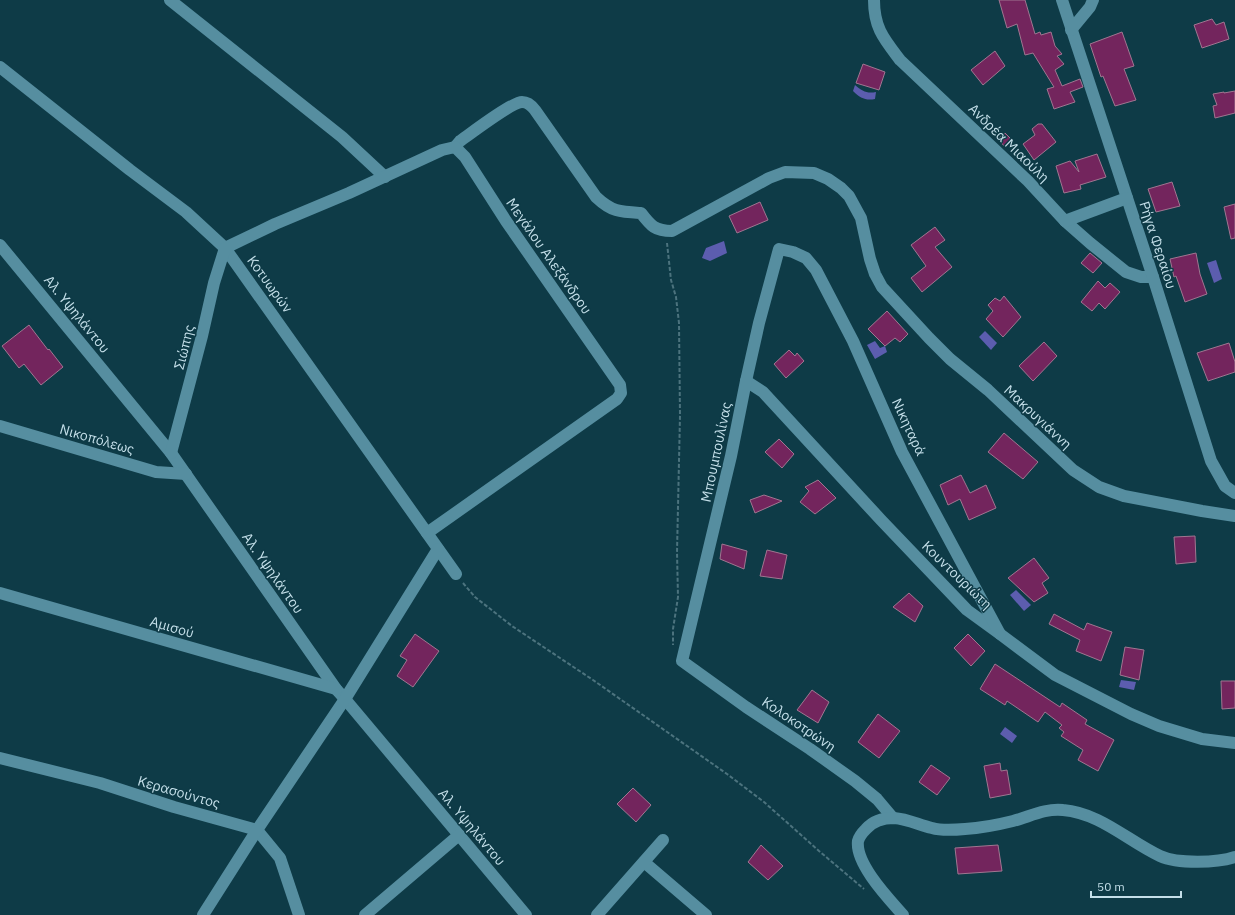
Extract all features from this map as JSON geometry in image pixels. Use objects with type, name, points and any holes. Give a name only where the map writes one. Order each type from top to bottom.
[{"type":"street","points":[[170,0],[342,137],[385,177]]},
{"type":"street","name":"Ανδρέα Μιαούλη","points":[[874,0],[876,23],[900,60],[1028,181],[1065,220],[1090,243],[1126,272],[1140,277],[1153,278]]},
{"type":"street","name":"Ρήγα Φεραίου","points":[[1062,0],[1128,198],[1210,461],[1225,486],[1235,493]]},
{"type":"street","points":[[1071,30],[1090,7],[1093,0]]},
{"type":"street","name":"Κοτυωρών","points":[[0,67],[130,170],[186,212],[225,248],[456,574]]},
{"type":"street","points":[[225,248],[275,224],[349,193],[442,150],[455,147],[460,141],[514,104],[525,102],[535,110],[596,197],[607,207],[618,211],[641,213],[651,225],[662,231],[672,231]]},
{"type":"street","name":"Μεγάλου Αλεξάνδρου","points":[[427,533],[617,399],[621,393],[620,385],[506,221],[465,157],[455,147]]},
{"type":"street","name":"Μακρυγιάννη","points":[[672,231],[769,178],[785,172],[814,173],[828,178],[849,196],[861,218],[870,259],[875,274],[882,287],[950,359],[988,390],[1073,470],[1099,487],[1124,496],[1194,510],[1235,516]]},
{"type":"street","points":[[1065,220],[1128,198]]},
{"type":"street","name":"Αλ. Υψηλάντου","points":[[0,245],[171,453],[336,689],[526,915]]},
{"type":"street","name":"Σιώπης","points":[[171,453],[202,336],[214,283],[225,248]]},
{"type":"street","name":"Μπουμπουλίνας","points":[[682,661],[732,456],[746,381],[759,323],[779,249]]},
{"type":"street","name":"Νικηταρά","points":[[779,249],[793,252],[806,258],[816,270],[853,341],[902,452],[1000,634]]},
{"type":"street","name":"Κουντουριώτη","points":[[746,381],[762,392],[967,610],[1055,675],[1131,714],[1159,726],[1202,739],[1235,743]]},
{"type":"street","name":"Νικοπόλεως","points":[[0,426],[156,472],[186,474]]},
{"type":"street","points":[[203,915],[345,698],[438,549]]},
{"type":"street","name":"Αμισού","points":[[0,594],[336,689]]},
{"type":"street","name":"Κολοκοτρώνη","points":[[682,661],[746,707],[855,781],[877,799],[893,818]]},
{"type":"street","name":"Κερασούντος","points":[[0,758],[100,783],[174,807],[258,830]]},
{"type":"street","points":[[903,915],[872,877],[859,851],[858,840],[868,826],[882,820],[893,818],[910,820],[932,828],[950,830],[989,827],[1047,811],[1062,810],[1080,814],[1101,822],[1162,857],[1183,861],[1204,862],[1235,857]]},
{"type":"street","points":[[258,830],[280,858],[299,915]]},
{"type":"street","points":[[365,915],[459,835]]},
{"type":"street","points":[[597,915],[663,840]]},
{"type":"street","points":[[644,862],[706,915]]},
{"type":"path","points":[[672,231],[667,244],[671,280],[676,297],[679,323],[680,415],[677,552],[678,597],[673,646],[676,655],[682,661]]},
{"type":"path","points":[[456,574],[475,597],[512,626],[593,680],[764,802],[867,891]]},
{"type":"shaded area","points":[[855,85],[865,92],[876,92],[875,99],[866,99],[858,95],[853,91]]},
{"type":"shaded area","points":[[724,241],[727,253],[710,261],[702,258],[706,248]]},
{"type":"shaded area","points":[[1216,260],[1222,279],[1214,283],[1207,263]]},
{"type":"shaded area","points":[[985,331],[997,343],[991,350],[979,337]]},
{"type":"shaded area","points":[[875,341],[880,348],[885,346],[887,352],[875,359],[867,345]]},
{"type":"shaded area","points":[[1016,590],[1031,605],[1024,611],[1010,595]]},
{"type":"shaded area","points":[[1121,680],[1136,682],[1134,690],[1119,687]]},
{"type":"shaded area","points":[[1005,727],[1017,736],[1012,743],[1000,734]]},
{"type":"building","points":[[999,0],[1025,0],[1035,34],[1040,32],[1041,35],[1051,32],[1055,46],[1062,54],[1057,56],[1064,64],[1055,70],[1062,86],[1080,79],[1083,87],[1070,92],[1075,102],[1054,109],[1047,89],[1054,87],[1033,53],[1025,55],[1017,24],[1007,28]]},
{"type":"building","points":[[1212,19],[1216,25],[1224,22],[1229,39],[1202,48],[1194,25]]},
{"type":"building","points":[[1122,32],[1134,66],[1124,69],[1136,100],[1115,106],[1103,76],[1101,77],[1090,44]]},
{"type":"building","points":[[995,51],[1005,66],[983,85],[971,70]]},
{"type":"building","points":[[863,64],[885,72],[879,90],[856,83]]},
{"type":"building","points":[[1235,91],[1235,113],[1215,118],[1213,106],[1217,105],[1213,94]]},
{"type":"building","points":[[1038,124],[1042,124],[1056,142],[1034,160],[1023,144],[1035,135],[1032,129]]},
{"type":"building","points":[[1005,133],[1013,141],[1005,147],[998,139]]},
{"type":"building","points":[[1097,154],[1106,177],[1080,185],[1081,189],[1064,193],[1056,166],[1070,161],[1079,172],[1075,161]]},
{"type":"building","points":[[1172,182],[1180,206],[1156,212],[1148,189]]},
{"type":"building","points":[[760,202],[768,220],[737,233],[729,216]]},
{"type":"building","points":[[1235,204],[1235,238],[1231,239],[1224,207]]},
{"type":"building","points":[[935,227],[945,240],[935,247],[952,267],[922,292],[911,278],[926,266],[911,245]]},
{"type":"building","points":[[1090,253],[1102,263],[1093,273],[1081,263]]},
{"type":"building","points":[[1196,253],[1200,274],[1207,294],[1185,302],[1176,276],[1174,277],[1170,259]]},
{"type":"building","points":[[1098,281],[1105,288],[1110,283],[1120,292],[1105,309],[1099,303],[1092,311],[1081,302]]},
{"type":"building","points":[[1004,296],[1021,317],[1003,337],[986,319],[993,311],[988,305],[995,298],[1000,301]]},
{"type":"building","points":[[887,311],[908,334],[900,342],[895,338],[885,346],[868,329]]},
{"type":"building","points":[[29,325],[63,367],[41,385],[24,364],[19,368],[2,346]]},
{"type":"building","points":[[1044,342],[1057,356],[1033,381],[1019,366]]},
{"type":"building","points":[[1229,343],[1235,362],[1235,372],[1208,381],[1197,353]]},
{"type":"building","points":[[789,350],[795,356],[797,353],[804,361],[786,378],[774,364]]},
{"type":"building","points":[[1004,433],[1038,462],[1023,479],[988,452]]},
{"type":"building","points":[[779,439],[794,454],[782,468],[765,452]]},
{"type":"building","points":[[961,475],[970,493],[986,485],[996,508],[969,520],[960,499],[948,505],[940,485]]},
{"type":"building","points":[[818,480],[836,498],[815,514],[800,502],[809,491],[805,487]]},
{"type":"building","points":[[764,495],[782,501],[755,513],[750,500]]},
{"type":"building","points":[[1195,536],[1196,562],[1176,564],[1174,537]]},
{"type":"building","points":[[722,544],[747,551],[744,569],[720,559]]},
{"type":"building","points":[[767,550],[787,555],[782,579],[760,576]]},
{"type":"building","points":[[1034,558],[1049,578],[1042,583],[1048,593],[1034,602],[1008,578]]},
{"type":"building","points":[[909,593],[923,606],[915,622],[893,607]]},
{"type":"building","points":[[1054,614],[1084,630],[1087,623],[1112,632],[1101,661],[1076,651],[1080,640],[1049,624]]},
{"type":"building","points":[[415,634],[439,651],[413,687],[397,676],[407,660],[400,656]]},
{"type":"building","points":[[968,634],[985,651],[971,666],[954,648]]},
{"type":"building","points":[[1125,647],[1144,650],[1139,680],[1120,675]]},
{"type":"building","points":[[995,664],[1060,707],[1062,703],[1087,720],[1085,724],[1114,740],[1098,771],[1078,760],[1083,750],[1061,736],[1064,732],[1059,728],[1062,725],[1045,712],[1038,722],[1007,701],[1005,705],[980,689]]},
{"type":"building","points":[[1221,681],[1235,681],[1235,708],[1222,709]]},
{"type":"building","points":[[812,690],[829,702],[818,723],[797,710]]},
{"type":"building","points":[[878,714],[900,731],[879,758],[858,742]]},
{"type":"building","points":[[1000,763],[1001,771],[1007,770],[1011,794],[990,798],[984,766]]},
{"type":"building","points":[[931,765],[950,778],[937,795],[919,782]]},
{"type":"building","points":[[633,788],[651,805],[636,822],[617,804]]},
{"type":"building","points":[[761,845],[783,866],[768,880],[748,862]]},
{"type":"building","points":[[998,845],[1002,871],[958,874],[955,848]]}]
